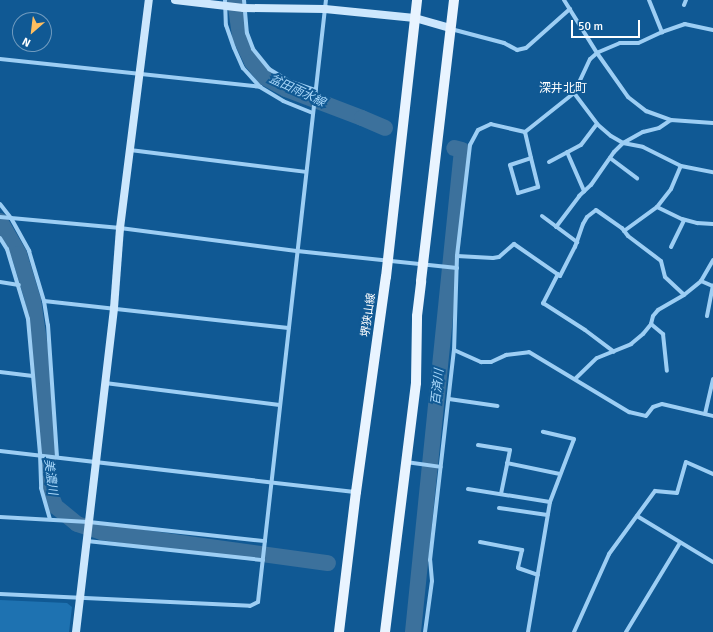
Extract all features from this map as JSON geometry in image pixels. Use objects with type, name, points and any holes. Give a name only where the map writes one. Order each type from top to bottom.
[{"type":"main road","name":"堺狭山線","points":[[339,632],[356,492],[388,260],[417,0]]},
{"type":"main road","points":[[386,632],[405,462],[416,383],[417,316],[454,0]]},
{"type":"street","points":[[76,632],[114,308],[120,228],[149,0]]},
{"type":"street","points":[[175,0],[325,9],[415,18],[504,43],[517,50],[526,48],[570,9]]},
{"type":"street","points":[[0,594],[250,606],[258,602],[326,0]]},
{"type":"street","points":[[564,0],[597,53],[628,97],[646,111],[671,120],[713,123]]},
{"type":"street","points":[[649,0],[662,32]]},
{"type":"street","points":[[684,5],[686,0]]},
{"type":"street","points":[[226,4],[226,25],[243,68],[260,87],[283,101],[313,111]]},
{"type":"street","points":[[242,5],[247,33],[251,45],[269,69],[291,82],[315,92]]},
{"type":"street","points":[[525,132],[574,93],[590,59],[597,53],[620,43],[638,43],[662,32],[685,24],[713,30]]},
{"type":"street","points":[[0,59],[260,87]]},
{"type":"street","points":[[574,93],[598,124],[611,136],[623,143],[643,147],[681,166],[713,172]]},
{"type":"street","points":[[556,227],[623,143],[643,132],[659,128],[671,120]]},
{"type":"street","points":[[425,632],[432,581],[430,560],[439,466],[449,399],[454,350],[457,256],[470,146],[478,130],[491,124],[525,132]]},
{"type":"street","points":[[549,162],[581,146],[598,124]]},
{"type":"street","points":[[525,132],[538,187],[518,193],[510,164],[531,158]]},
{"type":"street","points":[[130,150],[306,172]]},
{"type":"street","points":[[567,152],[584,191]]},
{"type":"street","points":[[610,158],[637,178]]},
{"type":"street","points":[[624,231],[657,207],[670,189],[681,166]]},
{"type":"street","points":[[0,204],[11,218],[29,251],[44,301],[48,325],[57,456]]},
{"type":"street","points":[[657,207],[684,220],[696,223],[713,224]]},
{"type":"street","points":[[457,256],[499,257],[514,244],[560,276],[577,242],[587,217],[596,210],[661,261],[665,277],[684,295]]},
{"type":"street","points":[[542,216],[577,242]]},
{"type":"street","points":[[2,217],[120,228],[297,251],[457,268]]},
{"type":"street","points":[[671,247],[684,220]]},
{"type":"street","points":[[0,238],[7,249],[28,319],[40,454],[41,488],[50,519]]},
{"type":"street","points":[[575,379],[597,358],[631,344],[643,334],[651,324],[653,316],[658,310],[684,295],[701,281],[713,260]]},
{"type":"street","points":[[558,274],[543,303],[585,330],[614,352]]},
{"type":"street","points":[[701,281],[713,286],[707,316]]},
{"type":"street","points":[[0,282],[19,285]]},
{"type":"street","points":[[44,301],[289,328]]},
{"type":"street","points":[[651,324],[663,334],[667,371]]},
{"type":"street","points":[[454,350],[481,362],[491,362],[506,355],[529,352],[629,412],[646,416],[653,407],[662,404],[713,416]]},
{"type":"street","points":[[0,372],[33,376]]},
{"type":"street","points":[[705,414],[713,379]]},
{"type":"street","points":[[105,383],[280,405]]},
{"type":"street","points":[[449,399],[497,406]]},
{"type":"street","points":[[528,632],[550,502],[574,439],[543,432]]},
{"type":"street","points":[[478,445],[510,450],[501,494]]},
{"type":"street","points":[[0,450],[356,492]]},
{"type":"street","points":[[405,462],[439,466]]},
{"type":"street","points":[[574,632],[609,554],[655,491],[677,493],[686,462],[713,474]]},
{"type":"street","points":[[507,463],[560,474]]},
{"type":"street","points":[[468,489],[550,502]]},
{"type":"street","points":[[499,508],[548,515]]},
{"type":"street","points":[[636,516],[713,562]]},
{"type":"street","points":[[0,517],[89,522],[265,543]]},
{"type":"street","points":[[87,542],[263,559]]},
{"type":"street","points":[[480,542],[522,550],[518,568],[538,575]]},
{"type":"street","points":[[626,632],[680,543]]},
{"type":"shaded area","points":[[0,600],[67,603],[72,607],[69,632],[0,632]]},
{"type":"waterway","name":"盆田雨水線","points":[[235,0],[240,37],[252,62],[264,77],[286,89],[385,128]]},
{"type":"waterway","name":"百済川","points":[[413,632],[462,150],[454,148]]},
{"type":"waterway","name":"美濃川","points":[[0,221],[19,254],[33,300],[40,348],[50,492],[55,506],[77,524],[101,532],[328,563]]},
{"type":"district","name":"深井北町","points":[[563,89]]}]
